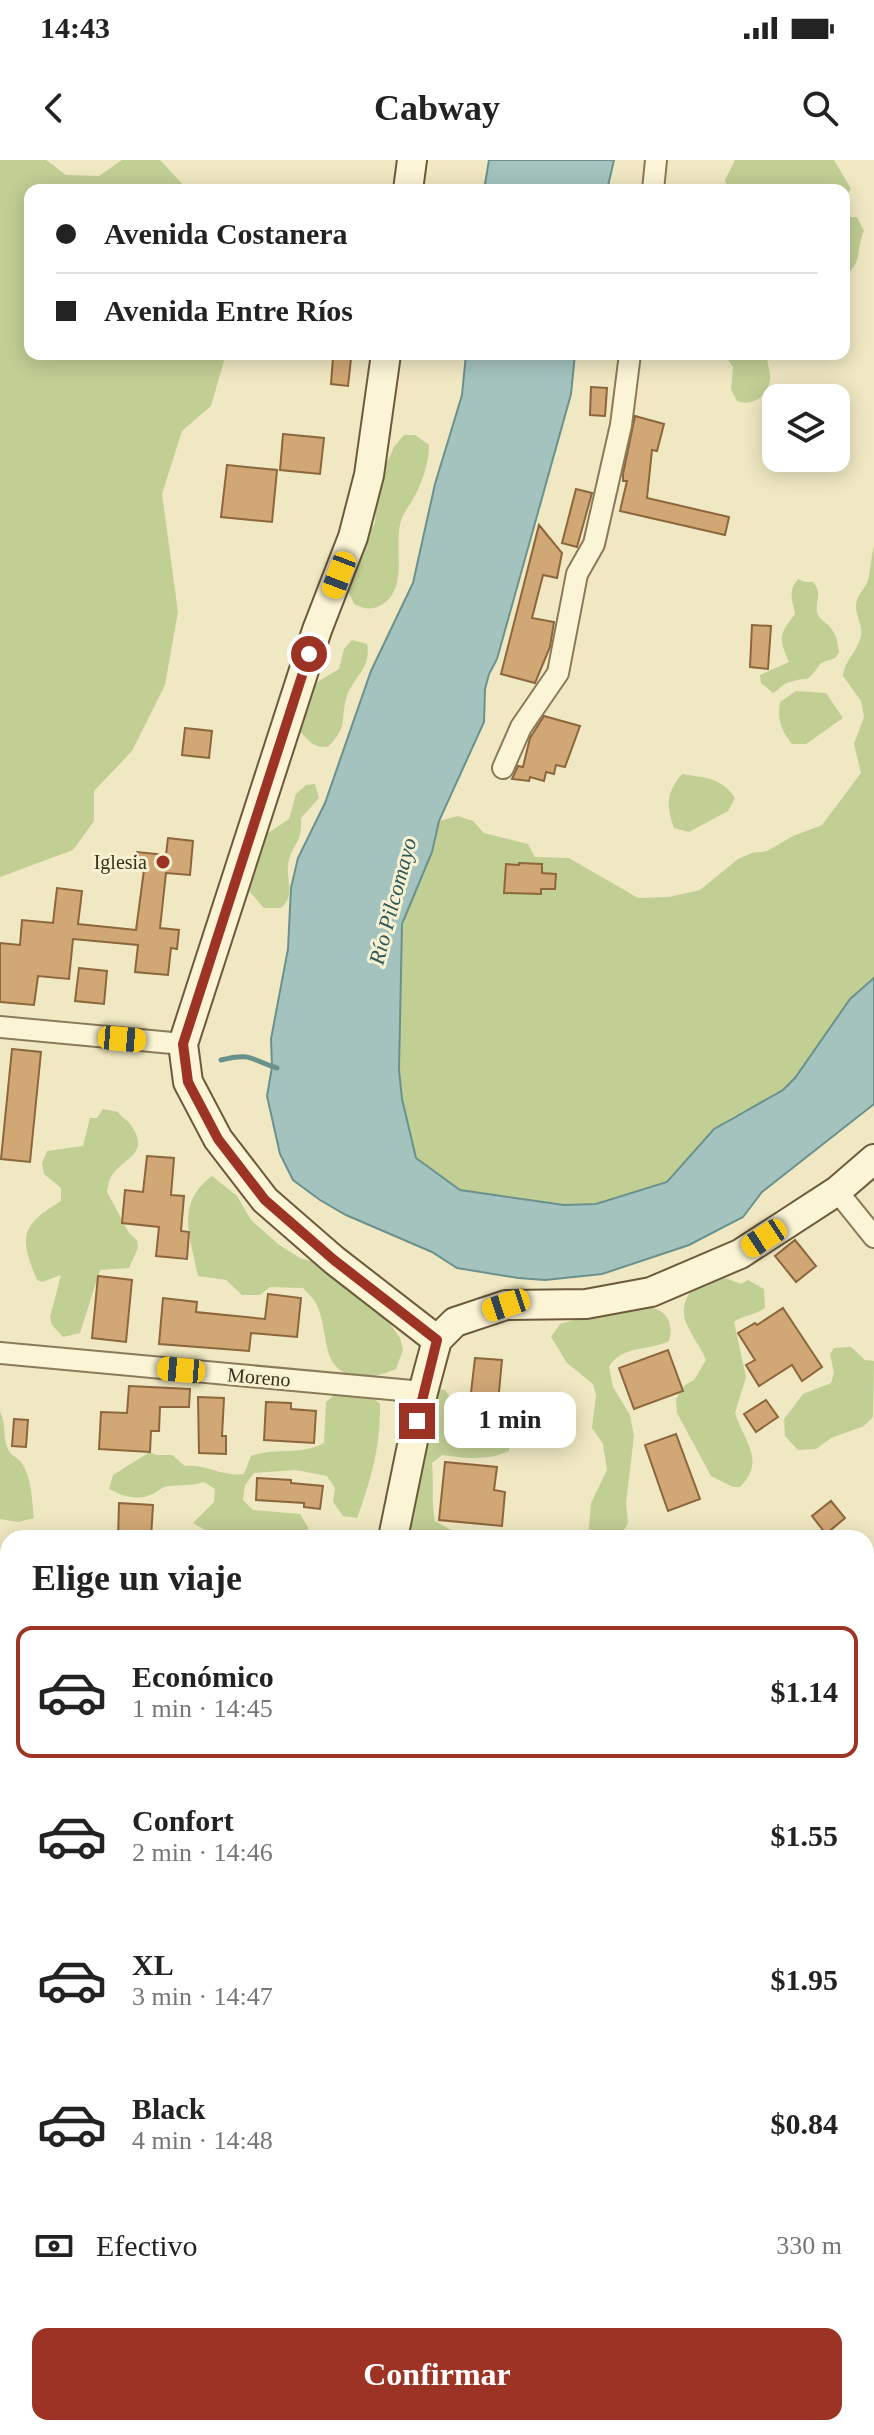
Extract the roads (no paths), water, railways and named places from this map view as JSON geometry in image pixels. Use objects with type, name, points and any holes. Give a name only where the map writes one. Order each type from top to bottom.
[{"type":"street","points":[[409,184],[412,160]]},
{"type":"street","points":[[654,184],[656,160]]},
{"type":"street","points":[[385,360],[369,475],[353,537],[309,654],[183,1044],[188,1082],[218,1139],[265,1200],[334,1260],[437,1340]]},
{"type":"street","points":[[503,768],[521,727],[558,673],[577,574],[594,544],[621,425],[629,360]]},
{"type":"street","points":[[0,1027],[183,1044]]},
{"type":"street","points":[[395,1530],[437,1340],[455,1322],[506,1305],[586,1304],[651,1292],[740,1254],[837,1191],[874,1159]]},
{"type":"street","points":[[837,1191],[874,1237]]},
{"type":"street","name":"Moreno","points":[[0,1353],[423,1392]]},
{"type":"water","points":[[489,160],[614,160],[608,184],[485,184]]},
{"type":"water","name":"Río Pilcomayo","points":[[465,360],[574,360],[571,394],[497,659],[485,689],[484,722],[439,821],[432,852],[402,924],[399,1070],[402,1099],[416,1158],[460,1190],[564,1205],[596,1204],[667,1182],[714,1129],[783,1090],[795,1078],[850,999],[874,978],[874,1104],[762,1192],[743,1217],[689,1245],[602,1274],[545,1280],[457,1268],[432,1252],[346,1215],[293,1180],[280,1154],[267,1096],[272,1067],[271,1039],[288,949],[291,888],[298,858],[325,803],[371,671],[413,583],[435,484],[462,395]]},
{"type":"waterway","points":[[221,1060],[246,1057],[277,1068]]},
{"type":"place","name":"Iglesia","points":[[163,862]]}]
